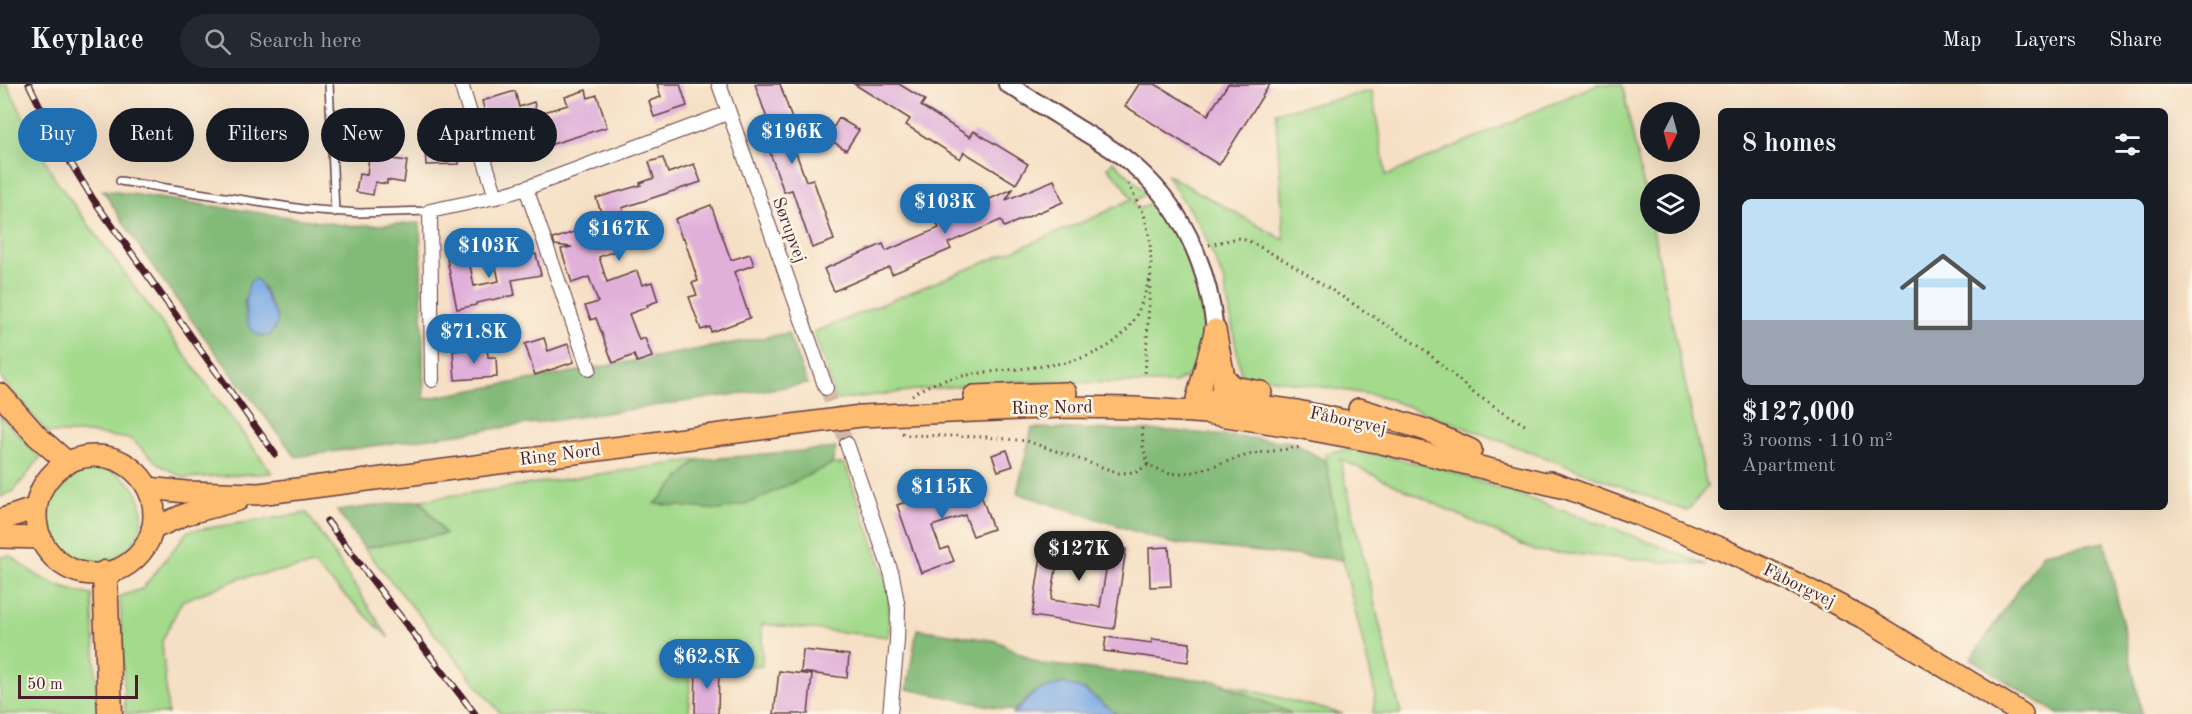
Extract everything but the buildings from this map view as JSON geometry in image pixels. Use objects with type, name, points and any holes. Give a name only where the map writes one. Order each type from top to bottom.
[{"type":"highway","points":[[105,573],[110,714]]},
{"type":"main road","points":[[1215,330],[1224,378],[1228,384],[1238,389],[1338,404],[1388,417],[1436,434],[1471,450]]},
{"type":"main road","points":[[1208,404],[1215,330]]},
{"type":"main road","points":[[1208,404],[1224,378]]},
{"type":"main road","name":"Ring Nord","points":[[861,416],[897,406],[951,398],[1033,393],[1113,394],[1208,404]]},
{"type":"main road","points":[[0,394],[37,436],[68,463]]},
{"type":"main road","name":"Ring Nord","points":[[152,530],[186,514],[259,494],[861,416],[1062,407],[1135,408],[1208,404]]},
{"type":"main road","name":"Fåborgvej","points":[[1208,404],[1337,418],[1471,450],[1511,464],[1562,487],[1648,518],[1722,549],[1795,583],[1868,620],[2022,714]]},
{"type":"main road","name":"Fåborgvej","points":[[1208,404],[1562,487]]},
{"type":"main road","points":[[89,457],[112,458],[133,469],[148,488],[154,505],[152,530],[139,556],[126,565],[105,573],[83,573],[62,564],[50,553],[41,538],[37,525],[36,508],[46,483],[68,463],[89,457]]},
{"type":"main road","name":"Ring Nord","points":[[148,488],[186,492],[259,494]]},
{"type":"main road","points":[[0,520],[36,508]]},
{"type":"main road","points":[[0,537],[41,538]]},
{"type":"street","points":[[461,84],[496,197]]},
{"type":"street","name":"Sørupvej","points":[[718,84],[826,388]]},
{"type":"street","points":[[1007,84],[1116,152],[1137,168],[1172,206],[1196,250],[1208,288],[1215,330]]},
{"type":"street","points":[[432,380],[430,211],[526,188],[728,113]]},
{"type":"street","points":[[526,188],[589,369]]},
{"type":"street","points":[[847,444],[892,575],[898,608],[890,714]]},
{"type":"lane","points":[[329,84],[335,212]]},
{"type":"lane","points":[[120,181],[303,209],[358,213],[430,211]]},
{"type":"path","points":[[1128,183],[1140,204],[1147,226],[1151,252],[1145,376]]},
{"type":"path","points":[[1196,250],[1216,242],[1238,238],[1258,246],[1291,264],[1422,348],[1469,390],[1528,427]]},
{"type":"path","points":[[897,406],[927,385],[936,382],[1079,359],[1100,351],[1124,333],[1134,320],[1150,278]]},
{"type":"path","points":[[1142,428],[1143,446],[1148,465]]},
{"type":"path","points":[[898,431],[907,435],[986,437],[1027,441],[1119,473],[1136,472],[1148,465]]},
{"type":"path","points":[[1148,465],[1170,474],[1194,472],[1251,454],[1307,447]]},
{"type":"green space","points":[[0,84],[7,84],[19,108],[18,162],[46,162],[55,179],[272,473],[184,478],[160,465],[131,439],[89,433],[48,433],[0,377]]},
{"type":"green space","points":[[1598,84],[1622,84],[1641,174],[1640,234],[1654,234],[1707,487],[1687,511],[1380,396],[1241,374],[1224,281],[1202,229],[1166,174],[1284,240],[1276,112],[1372,91],[1386,176]]},
{"type":"green space","points":[[1113,161],[1147,193],[1134,202],[1138,210],[1154,201],[1165,216],[1192,270],[1199,290],[1205,329],[1203,348],[1196,370],[1192,370],[1175,383],[1016,382],[925,389],[836,400],[814,332],[1095,217],[1132,199],[1123,184],[1108,168]]},
{"type":"green space","points":[[103,190],[350,226],[420,223],[424,399],[788,333],[807,384],[296,457],[196,326]],"holes":[[[263,287],[270,303],[249,325],[244,302]]]},
{"type":"green space","points":[[0,415],[40,458],[14,491],[0,497]]},
{"type":"green space","points":[[1032,428],[1174,431],[1292,442],[1326,461],[1343,560],[1171,543],[1017,493]]},
{"type":"green space","points":[[836,448],[832,464],[752,502],[720,510],[655,504],[697,460]]},
{"type":"green space","points":[[1350,449],[1444,469],[1615,529],[1707,565],[1535,551],[1340,459],[1401,714],[1373,714],[1375,693],[1343,560],[1325,453]]},
{"type":"green space","points":[[697,460],[656,504],[748,503],[832,464],[845,464],[889,588],[889,637],[762,624],[762,666],[690,664],[689,714],[501,714],[364,548],[445,534],[421,500]]},
{"type":"green space","points":[[95,468],[113,472],[128,482],[138,497],[142,515],[138,533],[128,548],[113,558],[95,562],[77,558],[62,548],[52,533],[48,515],[52,497],[62,482],[77,472]]},
{"type":"green space","points":[[420,500],[445,534],[364,548],[337,511]]},
{"type":"green space","points":[[307,513],[389,638],[314,565],[241,578],[182,601],[162,641],[168,714],[125,714],[120,596],[142,589],[188,531]]},
{"type":"green space","points":[[2105,542],[2142,714],[2058,714],[1971,659],[2043,553]]},
{"type":"green space","points":[[11,556],[48,582],[92,595],[98,714],[0,714],[0,557]]},
{"type":"green space","points":[[917,629],[997,641],[1040,664],[1215,681],[1293,714],[1117,714],[1085,690],[1036,691],[1014,711],[907,689]]},
{"type":"green space","points":[[1215,681],[1343,714],[1293,714]]},
{"type":"water","points":[[254,279],[258,280],[276,315],[276,326],[269,336],[253,331],[246,316],[246,298],[250,282]]},
{"type":"water","points":[[1064,683],[1084,690],[1117,714],[1013,714],[1036,691]]},
{"type":"tunnel","points":[[826,388],[847,444]]},
{"type":"railway","points":[[29,84],[55,137],[93,199],[275,454]]},
{"type":"railway","points":[[327,521],[475,714]]}]
